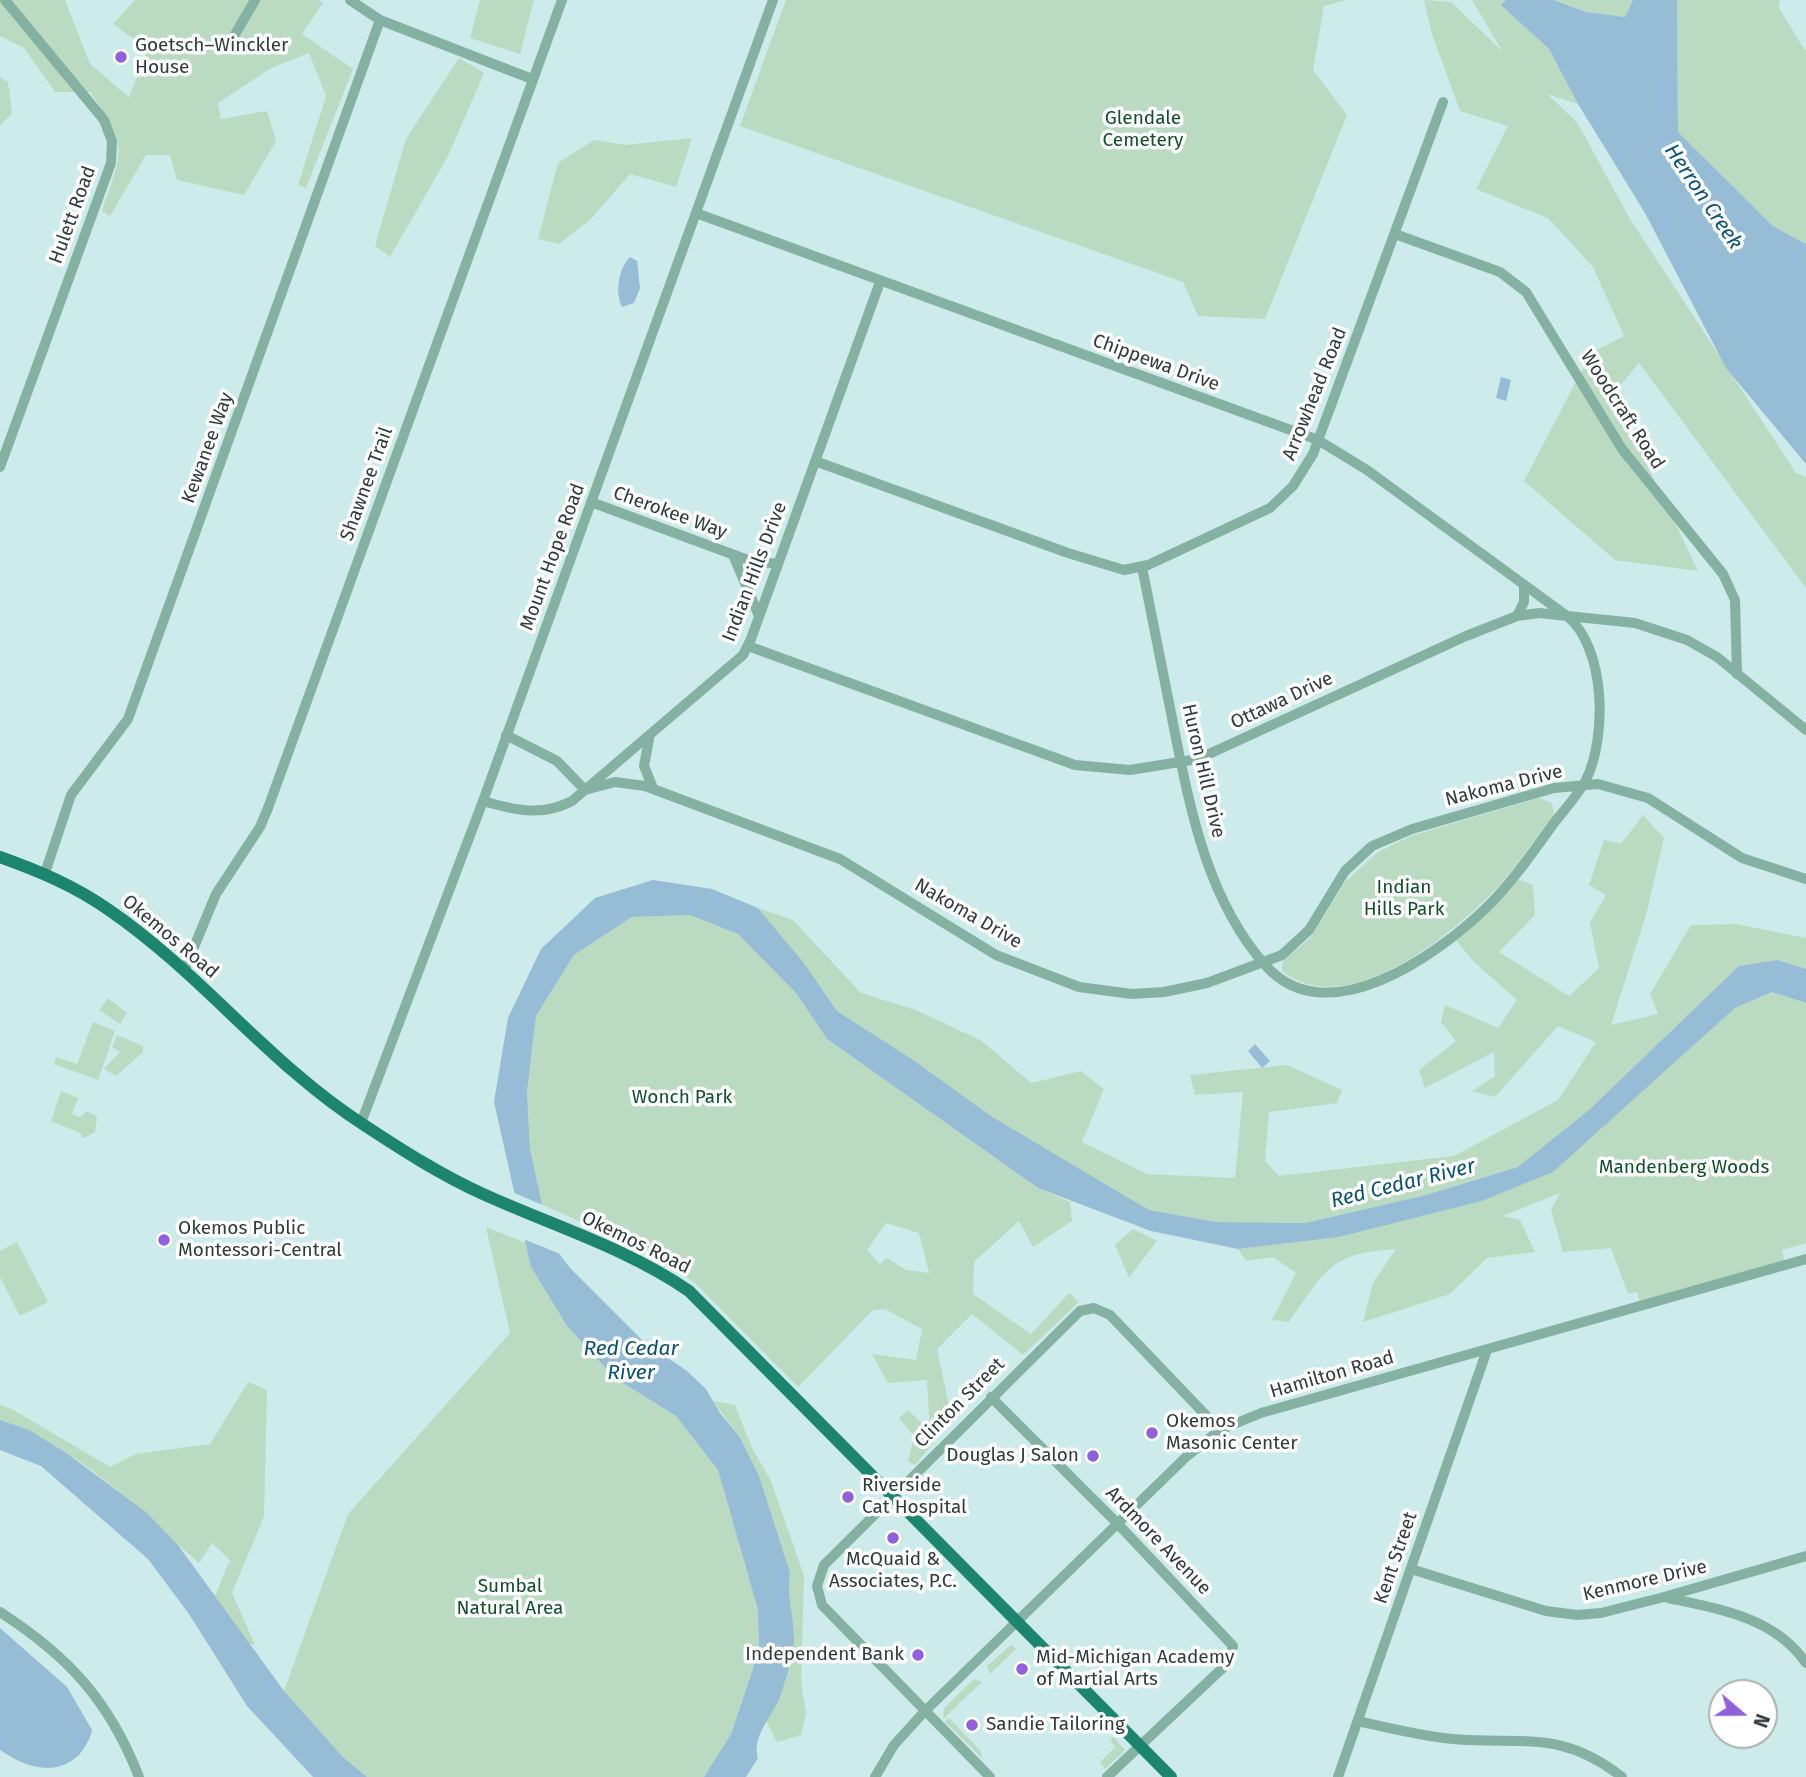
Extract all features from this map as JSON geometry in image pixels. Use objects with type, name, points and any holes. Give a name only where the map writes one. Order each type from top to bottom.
[{"type":"main road","name":"Okemos Road","points":[[0,857],[44,873],[110,910],[184,971],[279,1061],[361,1123],[432,1168],[508,1205],[639,1262],[689,1291],[1171,1777]]},
{"type":"street","name":"Hulett Road","points":[[0,467],[111,163],[113,149],[104,120],[5,0]]},
{"type":"street","points":[[226,50],[255,0]]},
{"type":"street","points":[[350,0],[380,20],[533,79]]},
{"type":"street","name":"Shawnee Trail","points":[[184,971],[216,894],[254,836],[268,808],[562,0]]},
{"type":"street","name":"Mount Hope Road","points":[[361,1123],[483,801],[773,0]]},
{"type":"street","name":"Kewanee Way","points":[[44,873],[71,795],[128,719],[380,20]]},
{"type":"street","name":"Arrowhead Road","points":[[815,461],[1113,568],[1142,567],[1270,508],[1300,477],[1318,440],[1443,102]]},
{"type":"street","name":"Chippewa Drive","points":[[696,213],[1318,440],[1367,470],[1567,616]]},
{"type":"street","name":"Woodcraft Road","points":[[1395,234],[1500,272],[1526,292],[1622,449],[1723,574],[1735,600],[1737,674]]},
{"type":"street","name":"Indian Hills Drive","points":[[483,801],[516,810],[537,811],[565,805],[651,736],[736,662],[748,646],[880,282]]},
{"type":"street","name":"Cherokee Way","points":[[591,502],[733,555],[755,562],[777,564]]},
{"type":"street","points":[[733,555],[759,616]]},
{"type":"street","name":"Huron Hill Drive","points":[[1142,567],[1192,817],[1210,869],[1239,926],[1263,962],[1276,975],[1298,988],[1329,995],[1364,986],[1407,967],[1486,908],[1583,785],[1590,766],[1600,696],[1587,640],[1567,616]]},
{"type":"street","points":[[1517,616],[1524,602],[1524,586]]},
{"type":"street","name":"Ottawa Drive","points":[[748,646],[1075,765],[1130,770],[1181,764],[1517,616],[1539,613],[1635,623],[1662,630],[1699,645],[1806,730]]},
{"type":"street","points":[[506,735],[557,761],[585,790]]},
{"type":"street","points":[[651,736],[645,750],[644,766],[653,789]]},
{"type":"street","name":"Nakoma Drive","points":[[585,790],[615,782],[653,789],[840,859],[996,955],[1079,987],[1132,994],[1164,992],[1207,983],[1282,955],[1304,937],[1345,871],[1372,846],[1412,829],[1495,804],[1583,785],[1598,785],[1648,798],[1742,858],[1806,879]]},
{"type":"street","name":"Hamilton Road","points":[[875,1777],[894,1745],[924,1712],[1187,1456],[1220,1430],[1261,1413],[1806,1259]]},
{"type":"street","name":"Clinton Street","points":[[924,1712],[825,1608],[817,1586],[824,1564],[1072,1316],[1087,1308],[1102,1310],[1141,1345],[1220,1430]]},
{"type":"street","name":"Kent Street","points":[[1338,1777],[1487,1350]]},
{"type":"street","name":"Ardmore Avenue","points":[[991,1397],[1118,1522],[1228,1639],[1233,1654],[1229,1662],[1142,1747]]},
{"type":"street","name":"Kenmore Drive","points":[[1410,1569],[1556,1614],[1594,1614],[1706,1586],[1806,1556]]},
{"type":"street","points":[[1706,1586],[1702,1600],[1713,1608]]},
{"type":"street","points":[[1664,1597],[1713,1608],[1769,1628],[1790,1644],[1806,1663]]},
{"type":"street","points":[[0,1612],[43,1641],[76,1670],[115,1725],[139,1777]]},
{"type":"street","points":[[924,1712],[990,1777]]},
{"type":"street","points":[[1358,1721],[1436,1737],[1553,1742],[1588,1755],[1622,1777]]},
{"type":"street","points":[[1107,1777],[1142,1747]]},
{"type":"green space","points":[[0,0],[65,0],[90,64],[129,97],[148,49],[113,24],[135,0],[319,0],[323,3],[302,34],[353,69],[306,188],[298,185],[326,96],[309,53],[271,68],[218,103],[221,119],[267,111],[276,141],[244,195],[177,180],[170,155],[146,155],[110,216],[102,211],[118,161],[116,138],[111,125],[90,92],[55,92],[24,48],[0,36]]},
{"type":"green space","points":[[480,0],[534,0],[520,54],[470,38]]},
{"type":"green space","name":"Glendale Cemetery","points":[[786,0],[1346,0],[1324,6],[1313,70],[1347,115],[1265,319],[1198,316],[1183,282],[740,126]]},
{"type":"green space","points":[[1424,0],[1451,2],[1502,51],[1472,0],[1506,0],[1502,5],[1549,49],[1578,104],[1547,94],[1577,122],[1630,219],[1796,473],[1806,477],[1806,588],[1639,363],[1613,394],[1698,571],[1615,560],[1524,481],[1591,353],[1624,336],[1593,267],[1548,218],[1476,189],[1508,126],[1460,111],[1432,34]]},
{"type":"green space","points":[[1554,0],[1633,0],[1625,17],[1586,12]]},
{"type":"green space","points":[[1677,0],[1780,0],[1779,8],[1806,52],[1806,244],[1773,226],[1678,132]]},
{"type":"green space","points":[[459,58],[484,73],[448,156],[390,257],[375,246],[406,139]]},
{"type":"green space","points":[[0,77],[8,82],[12,113],[0,126]]},
{"type":"green space","points":[[692,138],[676,187],[630,174],[591,219],[559,244],[538,239],[558,163],[594,140],[625,145]]},
{"type":"green space","name":"Indian Hills Park","points":[[1539,798],[1552,803],[1554,815],[1513,870],[1478,906],[1427,948],[1398,966],[1367,980],[1337,986],[1308,984],[1282,971],[1283,961],[1310,938],[1345,882],[1378,852],[1411,836]]},
{"type":"green space","points":[[1643,815],[1664,838],[1646,915],[1611,1025],[1658,1014],[1650,994],[1691,925],[1736,924],[1806,938],[1806,969],[1778,960],[1519,1167],[1426,1195],[1305,1223],[1217,1222],[1149,1210],[991,1116],[912,1059],[837,1011],[804,963],[758,908],[793,920],[861,993],[916,1010],[982,1041],[1031,1083],[1081,1071],[1104,1089],[1082,1142],[1147,1174],[1235,1178],[1243,1092],[1195,1095],[1190,1075],[1287,1065],[1342,1090],[1337,1103],[1269,1112],[1265,1161],[1279,1176],[1454,1156],[1558,1100],[1596,1042],[1558,1026],[1495,1097],[1472,1091],[1495,1076],[1494,1052],[1425,1088],[1419,1070],[1456,1041],[1441,1022],[1445,1005],[1498,1028],[1517,1000],[1473,961],[1455,939],[1518,879],[1533,885],[1535,915],[1499,952],[1569,996],[1599,968],[1590,923],[1606,895],[1589,885],[1604,840],[1621,844]]},
{"type":"green space","name":"Wonch Park","points":[[690,915],[739,934],[796,993],[827,1039],[1038,1188],[1070,1202],[1072,1221],[1033,1247],[1019,1221],[974,1262],[973,1294],[1031,1334],[1069,1293],[1079,1302],[1023,1355],[972,1314],[937,1349],[952,1420],[915,1465],[908,1461],[914,1436],[899,1418],[908,1410],[930,1431],[927,1380],[888,1383],[872,1354],[916,1360],[922,1329],[885,1309],[873,1310],[798,1387],[695,1283],[650,1253],[541,1204],[530,1149],[527,1092],[536,1016],[574,955],[632,917]],"holes":[[[886,1223],[919,1233],[929,1273],[906,1270],[887,1258],[880,1264],[867,1250]]]},
{"type":"green space","name":"Mandenberg Woods","points":[[1772,992],[1806,1003],[1806,1243],[1782,1250],[1784,1261],[1640,1302],[1637,1292],[1628,1294],[1611,1248],[1563,1252],[1551,1210],[1560,1193],[1503,1216],[1520,1220],[1535,1252],[1487,1258],[1450,1294],[1363,1322],[1373,1283],[1396,1249],[1374,1251],[1342,1260],[1331,1268],[1311,1290],[1289,1322],[1272,1320],[1296,1273],[1273,1257],[1246,1261],[1238,1249],[1339,1237],[1482,1201],[1552,1172],[1735,1008]]},
{"type":"green space","points":[[108,998],[127,1013],[120,1024],[99,1010]]},
{"type":"green space","points":[[93,1022],[115,1031],[98,1080],[54,1064],[56,1057],[77,1064]]},
{"type":"green space","points":[[117,1035],[143,1046],[143,1052],[116,1076],[104,1069],[120,1052],[112,1047]]},
{"type":"green space","points":[[61,1091],[78,1098],[72,1114],[80,1117],[87,1111],[97,1117],[95,1132],[84,1138],[80,1133],[51,1121]]},
{"type":"green space","name":"Sumbal Natural Area","points":[[486,1227],[526,1243],[531,1267],[567,1326],[615,1378],[676,1416],[718,1470],[758,1610],[759,1651],[731,1734],[704,1777],[367,1777],[343,1757],[284,1691],[348,1514],[510,1333]]},
{"type":"green space","points":[[1133,1229],[1157,1241],[1129,1278],[1115,1245]]},
{"type":"green space","points":[[17,1242],[48,1302],[20,1316],[0,1277],[0,1251]]},
{"type":"green space","points":[[248,1382],[267,1390],[264,1516],[232,1593],[255,1645],[247,1643],[215,1596],[230,1560],[212,1543],[199,1563],[130,1501],[81,1463],[28,1431],[0,1420],[0,1405],[12,1409],[110,1467],[136,1454],[210,1444]]},
{"type":"green space","points":[[713,1401],[735,1405],[752,1448],[771,1481],[804,1576],[801,1683],[806,1714],[801,1735],[777,1742],[766,1721],[777,1702],[792,1659],[794,1638],[790,1572],[759,1476],[739,1436]]},
{"type":"green space","points":[[1011,1645],[1016,1649],[990,1674],[987,1666]]},
{"type":"green space","points":[[974,1679],[982,1682],[943,1719],[944,1708]]},
{"type":"green space","points":[[949,1718],[981,1751],[982,1758],[945,1722]]},
{"type":"green space","points":[[1114,1737],[1125,1750],[1105,1769],[1100,1762],[1115,1747],[1110,1741]]},
{"type":"water","name":"Herron Creek","points":[[1506,0],[1554,0],[1586,12],[1625,17],[1633,0],[1677,0],[1678,132],[1773,226],[1806,244],[1806,464],[1726,368],[1645,213],[1578,104],[1549,49],[1501,5]]},
{"type":"water","points":[[630,257],[637,261],[640,288],[634,303],[622,307],[619,281]]},
{"type":"water","points":[[1501,377],[1511,380],[1506,401],[1496,398]]},
{"type":"water","name":"Red Cedar River","points":[[653,880],[712,889],[758,908],[804,963],[837,1011],[912,1059],[991,1116],[1149,1210],[1217,1222],[1305,1223],[1426,1195],[1518,1167],[1589,1110],[1739,966],[1778,960],[1806,969],[1806,1003],[1772,992],[1735,1008],[1553,1172],[1482,1201],[1339,1237],[1238,1249],[1151,1231],[1038,1188],[827,1039],[796,993],[738,934],[690,915],[632,917],[574,955],[536,1016],[527,1092],[530,1149],[550,1242],[570,1268],[643,1341],[687,1371],[706,1389],[720,1413],[739,1436],[759,1476],[790,1572],[793,1653],[780,1697],[760,1734],[758,1758],[746,1777],[704,1777],[731,1734],[759,1651],[758,1610],[718,1470],[676,1416],[615,1378],[567,1326],[531,1267],[494,1102],[508,1018],[541,949],[595,898]]},
{"type":"water","points":[[1255,1044],[1270,1061],[1262,1068],[1248,1051]]},
{"type":"water","points":[[0,1420],[29,1430],[65,1452],[147,1513],[178,1545],[284,1691],[343,1757],[367,1777],[313,1777],[247,1706],[189,1614],[148,1559],[41,1466],[0,1450]]},
{"type":"water","points":[[0,1628],[67,1687],[92,1730],[79,1755],[70,1762],[40,1768],[0,1750]]},
{"type":"pier","points":[[512,1192],[545,1206],[553,1241],[565,1256],[521,1238]]},
{"type":"place","name":"Goetsch–Winckler House","points":[[121,57]]},
{"type":"place","name":"Okemos Public Montessori-Central","points":[[164,1240]]},
{"type":"place","name":"Okemos Masonic Center","points":[[1152,1433]]},
{"type":"place","name":"Douglas J Salon","points":[[1093,1456]]},
{"type":"place","name":"Riverside Cat Hospital","points":[[848,1497]]},
{"type":"place","name":"McQuaid & Associates, P.C.","points":[[893,1538]]},
{"type":"place","name":"Independent Bank","points":[[918,1655]]},
{"type":"place","name":"Mid-Michigan Academy of Martial Arts","points":[[1022,1669]]},
{"type":"place","name":"Sandie Tailoring","points":[[972,1725]]}]
